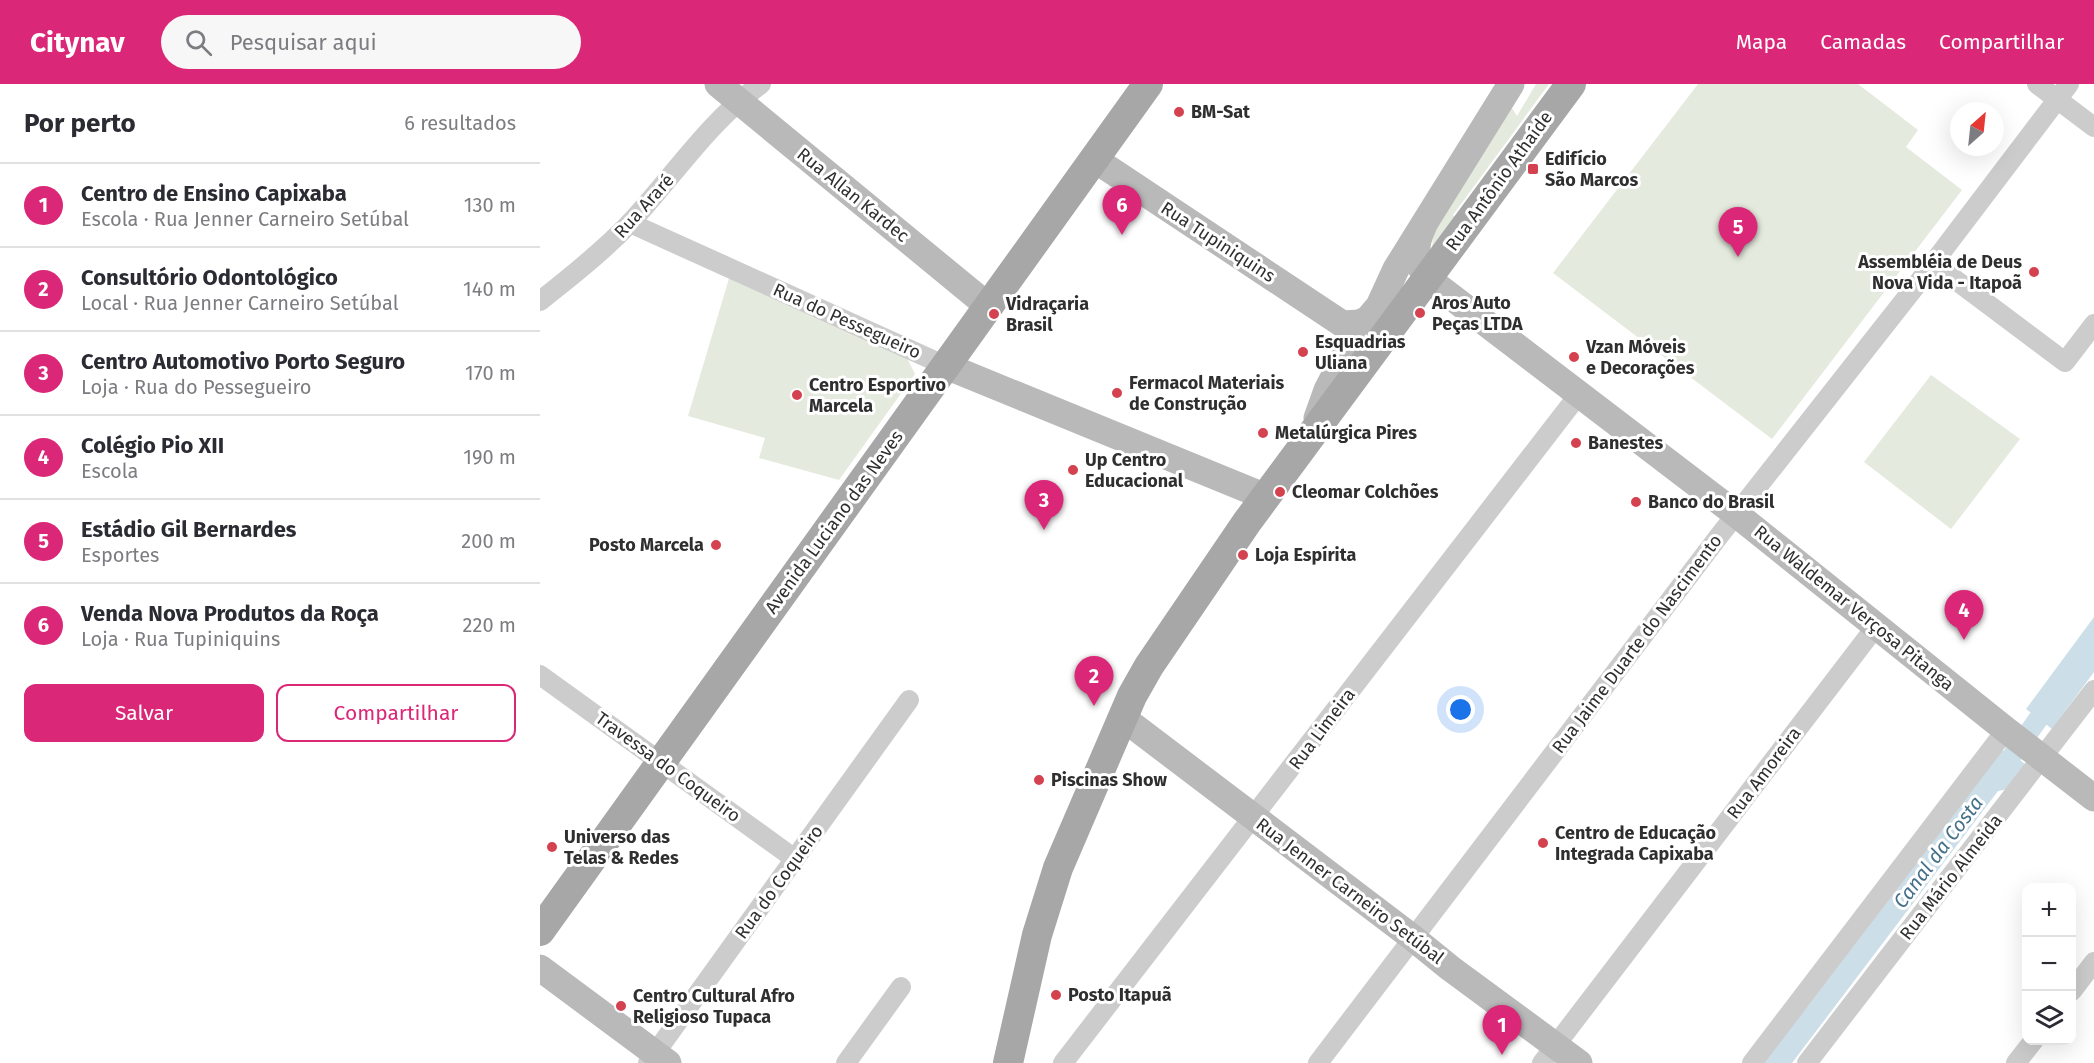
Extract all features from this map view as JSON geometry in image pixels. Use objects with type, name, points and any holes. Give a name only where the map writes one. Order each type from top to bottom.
[{"type":"main road","name":"Avenida Luciano das Neves","points":[[540,931],[1148,84]]},
{"type":"main road","name":"Rua Antônio Athaíde","points":[[1008,1063],[1037,935],[1051,888],[1076,824],[1132,696],[1157,653],[1266,496],[1571,84]]},
{"type":"street","name":"Rua Araré","points":[[540,301],[596,258],[630,223],[728,92],[761,84]]},
{"type":"street","points":[[1343,324],[1359,323],[1374,313],[1384,298],[1396,269],[1511,84]]},
{"type":"street","points":[[2037,84],[2063,92],[2094,127]]},
{"type":"street","name":"Rua Allan Kardec","points":[[728,92],[988,306]]},
{"type":"street","name":"Rua Jaime Duarte do Nascimento","points":[[1318,1063],[1736,514],[1933,263],[2063,92]]},
{"type":"street","name":"Rua Tupiniquins","points":[[1094,159],[1343,324]]},
{"type":"street","name":"Rua do Pessegueiro","points":[[630,223],[945,366],[1266,496]]},
{"type":"street","name":"Rua Waldemar Verçosa Pitanga","points":[[1423,227],[1416,245],[1416,254],[1422,272],[1428,279],[1736,514],[2094,798]]},
{"type":"street","points":[[1933,263],[2065,362],[2094,324]]},
{"type":"street","points":[[1313,434],[1324,396],[1351,344],[1351,335],[1343,324]]},
{"type":"street","name":"Rua Limeira","points":[[1064,1061],[1254,818],[1579,394]]},
{"type":"street","name":"Rua Amoreira","points":[[1549,1054],[1877,625]]},
{"type":"street","name":"Travessa do Coqueiro","points":[[540,675],[795,859]]},
{"type":"street","name":"Rua Mário Almeida","points":[[1808,1063],[2040,756],[2094,690]]},
{"type":"street","name":"Rua do Coqueiro","points":[[657,1060],[795,859],[909,700]]},
{"type":"street","name":"Rua Jenner Carneiro Setúbal","points":[[1123,718],[1413,938],[1549,1054],[1579,1063]]},
{"type":"street","points":[[1752,1063],[2008,732]]},
{"type":"street","points":[[2073,991],[2094,962]]},
{"type":"street","points":[[540,968],[657,1060]]},
{"type":"street","points":[[846,1063],[901,987]]},
{"type":"street","points":[[2016,1063],[2031,1045]]},
{"type":"shaded area","points":[[1536,84],[1549,84],[1453,215],[1457,219],[1432,253],[1433,233],[1510,105],[1517,116]]},
{"type":"shaded area","points":[[1698,84],[1858,84],[1918,130],[1906,147],[1962,190],[1772,439],[1553,273]]},
{"type":"shaded area","name":"Centro Esportivo Marcela","points":[[730,275],[907,358],[915,374],[839,480],[759,458],[765,438],[688,416]]},
{"type":"shaded area","points":[[1931,375],[2020,439],[1951,529],[1864,462]]},
{"type":"water","points":[[2094,617],[2094,672],[2052,729],[2026,709]]},
{"type":"water","points":[[2007,750],[2025,764],[2008,789],[1998,791],[1792,1063],[1762,1063],[1982,777],[1998,752]]},
{"type":"waterway","name":"Canal da Costa","points":[[2014,753],[2054,697]]},
{"type":"place","name":"BM-Sat","points":[[1179,112]]},
{"type":"place","name":"Edifício São Marcos","points":[[1533,169]]},
{"type":"place","name":"Venda Nova Produtos da Roça","points":[[1122,235]]},
{"type":"place","name":"Estádio Gil Bernardes","points":[[1738,257]]},
{"type":"place","name":"Assembléia de Deus Nova Vida - Itapoã","points":[[2034,272]]},
{"type":"place","name":"Aros Auto Peças LTDA","points":[[1420,313]]},
{"type":"place","name":"Vidraçaria Brasil","points":[[994,314]]},
{"type":"place","name":"Esquadrias Uliana","points":[[1303,352]]},
{"type":"place","name":"Vzan Móveis e Decorações","points":[[1574,357]]},
{"type":"place","name":"Fermacol Materiais de Construção","points":[[1117,393]]},
{"type":"place","name":"Centro Esportivo Marcela","points":[[797,395]]},
{"type":"place","name":"Metalúrgica Pires","points":[[1263,433]]},
{"type":"place","name":"Banestes","points":[[1576,443]]},
{"type":"place","name":"Up Centro Educacional","points":[[1073,470]]},
{"type":"place","name":"Cleomar Colchões","points":[[1280,492]]},
{"type":"place","name":"Banco do Brasil","points":[[1636,502]]},
{"type":"place","name":"Centro Automotivo Porto Seguro","points":[[1044,530]]},
{"type":"place","name":"Posto Marcela","points":[[716,545]]},
{"type":"place","name":"Loja Espírita","points":[[1243,555]]},
{"type":"place","name":"Colégio Pio XII","points":[[1964,640]]},
{"type":"place","name":"Consultório Odontológico","points":[[1094,706]]},
{"type":"place","name":"Piscinas Show","points":[[1039,780]]},
{"type":"place","name":"Centro de Educação Integrada Capixaba","points":[[1543,843]]},
{"type":"place","name":"Universo das Telas & Redes","points":[[552,847]]},
{"type":"place","name":"Posto Itapuã","points":[[1056,995]]},
{"type":"place","name":"Centro Cultural Afro Religioso Tupaca","points":[[621,1006]]},
{"type":"place","name":"Centro de Ensino Capixaba","points":[[1502,1055]]}]
